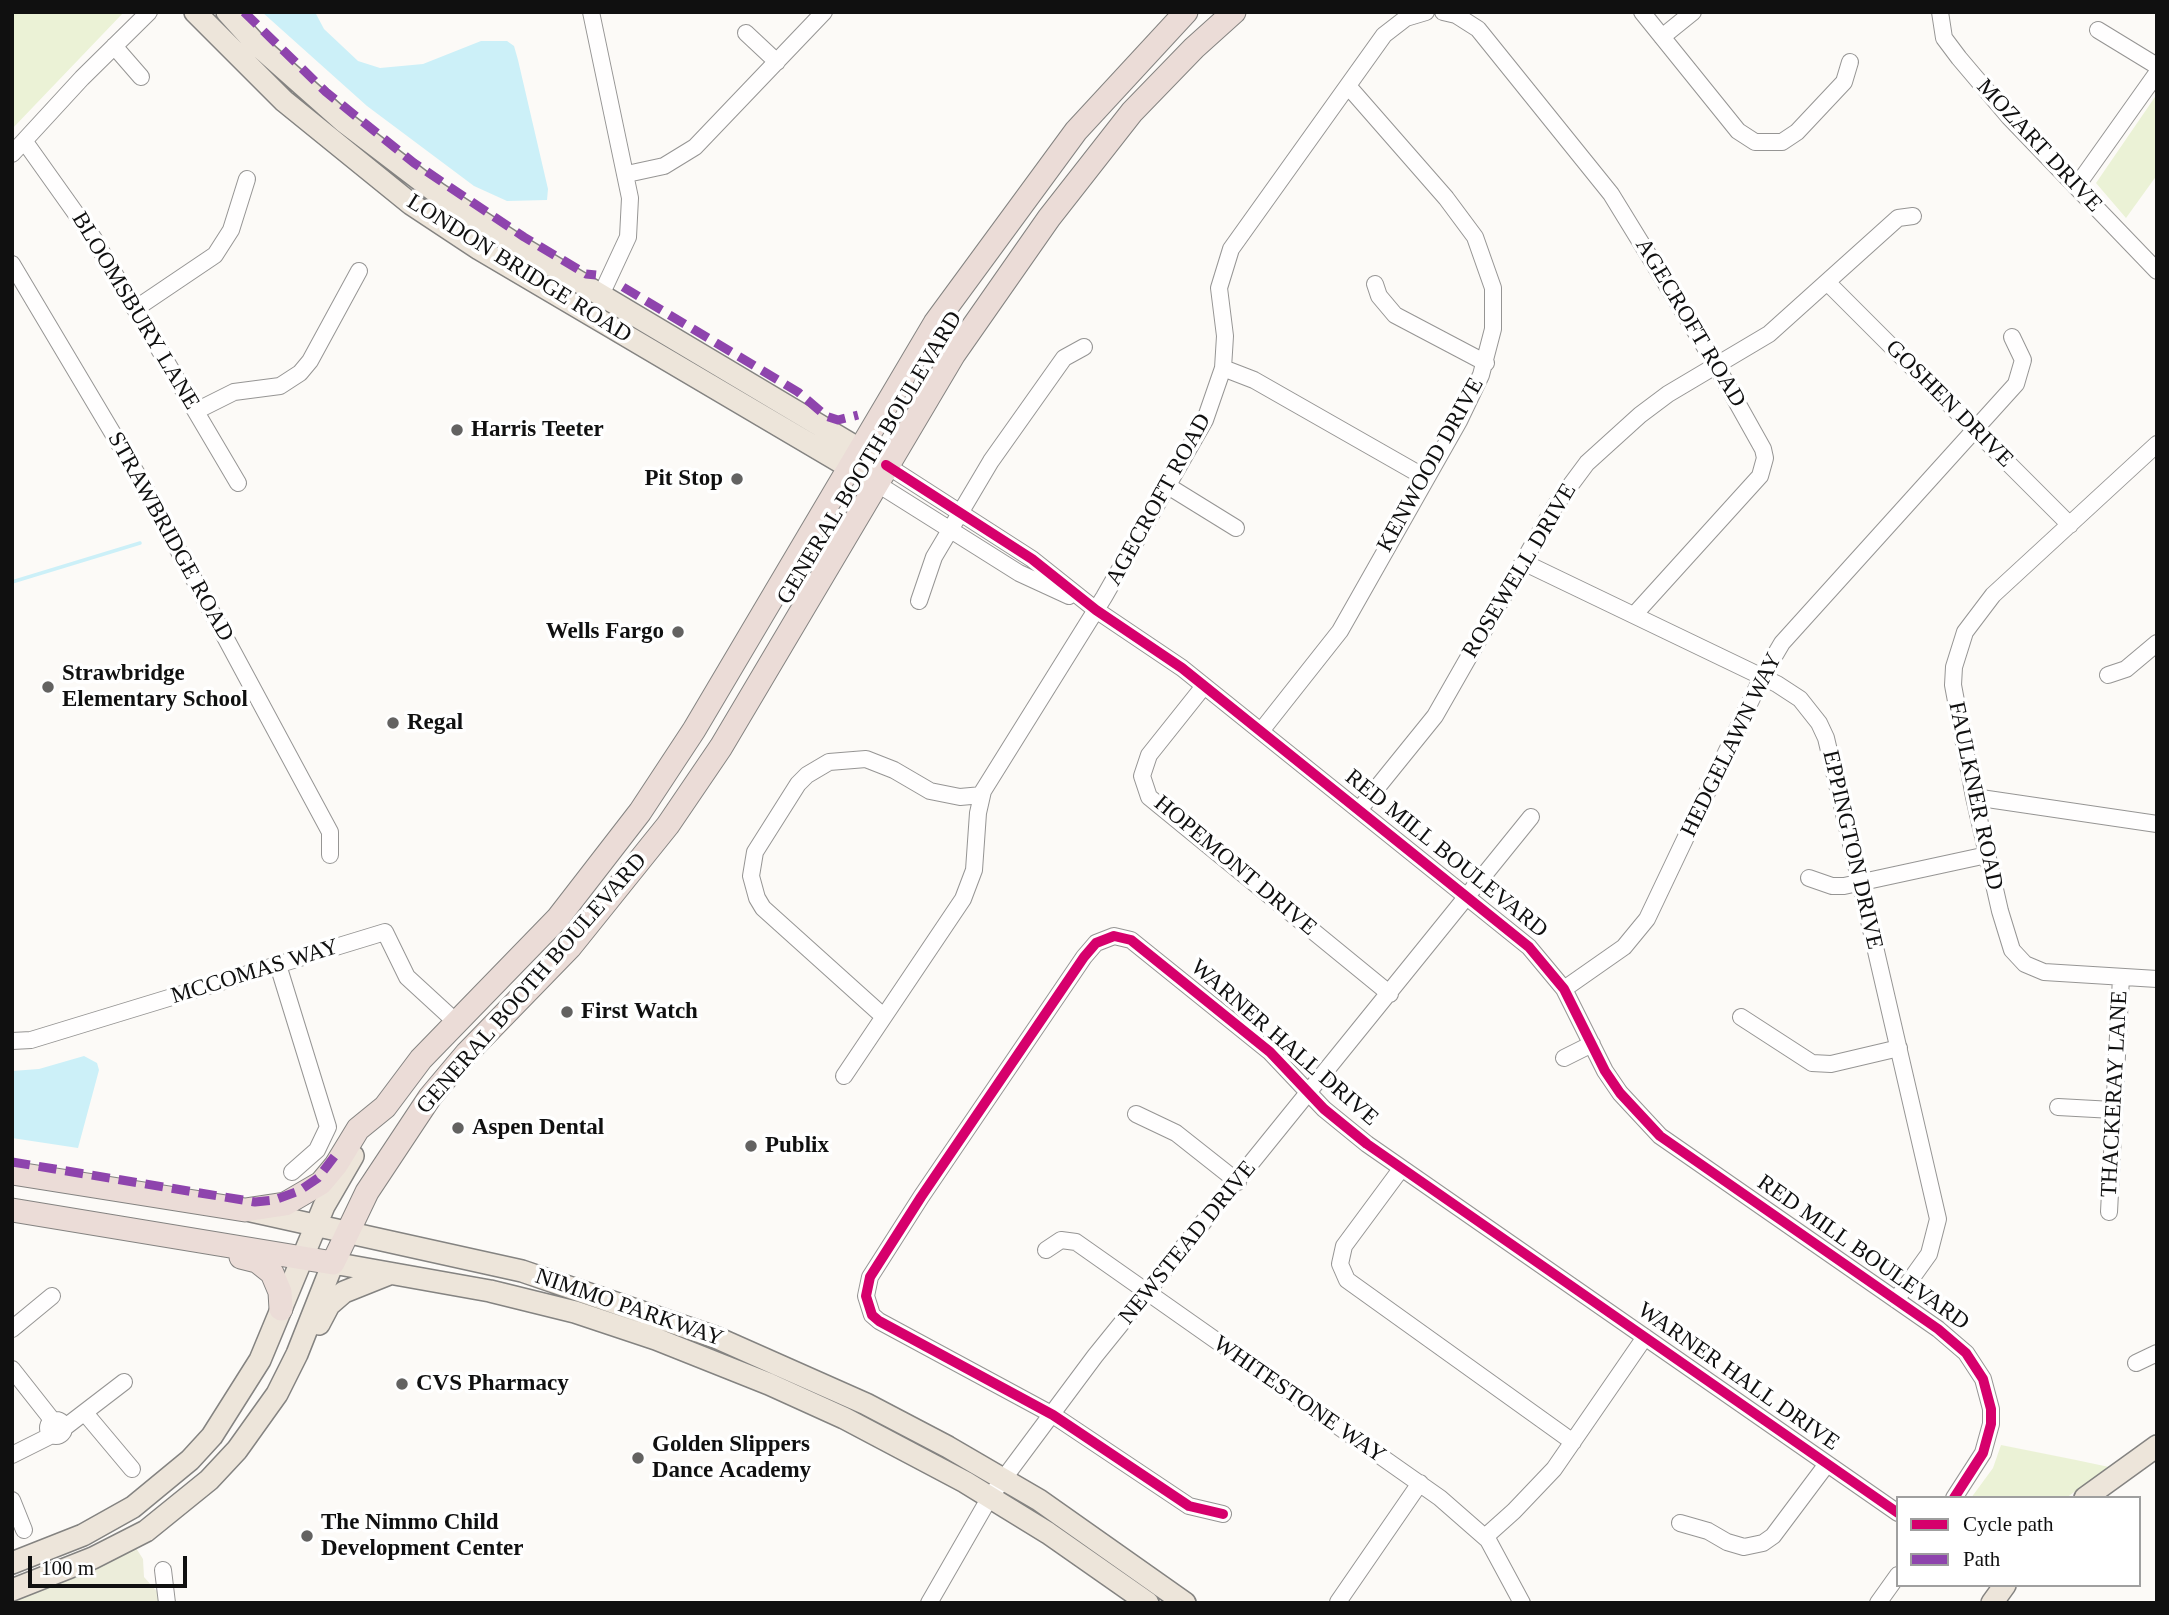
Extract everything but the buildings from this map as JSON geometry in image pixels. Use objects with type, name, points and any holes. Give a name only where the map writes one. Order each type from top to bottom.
[{"type":"highway","name":"GENERAL BOOTH BOULEVARD","points":[[385,1107],[421,1059],[558,918],[615,846],[694,730],[935,323],[984,253],[1084,122],[1186,12]]},
{"type":"highway","name":"GENERAL BOOTH BOULEVARD","points":[[333,1262],[384,1163],[430,1097],[467,1053],[570,947],[645,856],[721,747],[954,354],[1088,166],[1166,76],[1234,12]]},
{"type":"highway","points":[[570,947],[561,936],[564,926],[599,883],[615,846]]},
{"type":"highway","points":[[245,1210],[285,1204],[308,1194],[331,1172],[358,1129],[385,1107]]},
{"type":"highway","name":"NIMMO PARKWAY","points":[[12,1173],[245,1210]]},
{"type":"highway","name":"NIMMO PARKWAY","points":[[12,1210],[333,1262]]},
{"type":"highway","points":[[106,1226],[153,1242],[257,1261],[265,1265],[276,1281],[281,1309]]},
{"type":"main road","name":"LONDON BRIDGE ROAD","points":[[195,12],[284,101],[411,204],[479,250],[881,474]]},
{"type":"main road","name":"LONDON BRIDGE ROAD","points":[[227,12],[299,84],[390,158],[477,220],[601,295],[854,458]]},
{"type":"main road","name":"GENERAL BOOTH BOULEVARD","points":[[12,1563],[66,1542],[117,1517],[156,1490],[190,1460],[220,1425],[247,1384],[316,1224],[341,1177],[385,1107]]},
{"type":"main road","name":"NIMMO PARKWAY","points":[[245,1210],[522,1270],[715,1337],[866,1404],[1004,1479],[1125,1559],[1185,1603]]},
{"type":"main road","name":"NIMMO PARKWAY","points":[[333,1262],[525,1298],[656,1339],[844,1418],[990,1497],[1148,1603]]},
{"type":"main road","name":"GENERAL BOOTH BOULEVARD","points":[[12,1590],[93,1558],[167,1516],[209,1480],[262,1416],[297,1354],[333,1262]]},
{"type":"main road","points":[[262,1416],[282,1401],[329,1305],[353,1287],[393,1273]]},
{"type":"main road","points":[[2088,1496],[2157,1446]]},
{"type":"street","points":[[12,154],[149,12]]},
{"type":"street","points":[[591,12],[630,198],[628,237],[601,295]]},
{"type":"street","points":[[627,174],[664,166],[695,148],[824,12]]},
{"type":"street","name":"AGECROFT ROAD","points":[[844,1076],[970,885],[976,857],[982,795],[1096,610],[1205,420],[1223,368],[1224,336],[1219,288],[1227,258],[1242,229],[1384,34],[1406,18],[1426,12]]},
{"type":"street","name":"AGECROFT ROAD","points":[[1443,12],[1456,15],[1478,29],[1588,162],[1645,246],[1760,442],[1764,468],[1743,496],[1634,615]]},
{"type":"street","points":[[1642,12],[1738,131],[1755,142],[1782,142],[1797,132],[1844,82],[1850,62]]},
{"type":"street","points":[[1662,37],[1693,12]]},
{"type":"street","name":"MOZART DRIVE","points":[[1940,12],[1944,38],[1959,58],[2076,187],[2157,271]]},
{"type":"street","points":[[2098,30],[2157,66]]},
{"type":"street","points":[[746,33],[777,62]]},
{"type":"street","points":[[114,46],[141,77]]},
{"type":"street","points":[[2076,187],[2157,73]]},
{"type":"street","name":"KENWOOD DRIVE","points":[[1261,731],[1340,631],[1459,421],[1486,362],[1494,307],[1488,269],[1479,246],[1446,198],[1348,86]]},
{"type":"street","name":"BLOOMSBURY LANE","points":[[25,142],[87,229],[238,484]]},
{"type":"street","points":[[135,309],[215,255],[231,230],[247,179]]},
{"type":"street","name":"ROSEWELL DRIVE","points":[[1359,810],[1435,716],[1555,506],[1587,463],[1640,415],[1769,334],[1898,218],[1913,216]]},
{"type":"street","name":"STRAWBRIDGE ROAD","points":[[12,264],[141,479],[330,832],[330,855]]},
{"type":"street","points":[[196,411],[234,392],[280,386],[300,373],[310,361],[359,271]]},
{"type":"street","name":"GOSHEN DRIVE","points":[[1828,282],[2070,524]]},
{"type":"street","points":[[1375,284],[1386,306],[1395,315],[1486,362]]},
{"type":"street","name":"HEDGELAWN WAY","points":[[1564,989],[1624,947],[1647,919],[1762,677],[1782,643],[2019,379],[2023,360],[2012,337]]},
{"type":"street","points":[[919,601],[934,557],[991,461],[1064,358],[1084,347]]},
{"type":"street","points":[[1223,368],[1254,380],[1426,478]]},
{"type":"street","name":"FAULKNER ROAD","points":[[2157,444],[1993,595],[1965,632],[1954,676],[1954,703],[2008,942],[2025,964],[2044,972],[2157,979]]},
{"type":"street","name":"RED MILL BOULEVARD","points":[[881,474],[960,512],[1032,559],[1096,610],[1204,685],[1529,947],[1564,989],[1620,1093],[1660,1136],[1896,1300],[1966,1353],[1976,1365],[1988,1393],[1991,1409],[1988,1440],[1976,1466],[1955,1496]]},
{"type":"street","name":"RED MILL BOULEVARD","points":[[881,474],[950,529],[1019,573],[1096,610]]},
{"type":"street","points":[[1168,486],[1236,528]]},
{"type":"street","name":"EPPINGTON DRIVE","points":[[1523,562],[1762,677],[1800,699],[1819,723],[1826,738],[1937,1219],[1929,1254],[1896,1300]]},
{"type":"street","points":[[2108,675],[2126,669],[2157,643]]},
{"type":"street","name":"HOPEMONT DRIVE","points":[[1204,685],[1149,755],[1142,776],[1149,797],[1390,994]]},
{"type":"street","points":[[883,1016],[763,908],[757,898],[751,876],[755,852],[798,784],[817,767],[829,762],[866,759],[894,770],[930,792],[960,797],[982,795]]},
{"type":"street","points":[[1974,797],[2157,824]]},
{"type":"street","name":"NEWSTEAD DRIVE","points":[[929,1603],[990,1497],[1095,1356],[1531,817]]},
{"type":"street","points":[[1810,878],[1832,886],[1987,855]]},
{"type":"street","name":"MCCOMAS WAY","points":[[12,1041],[31,1040],[385,932],[407,978],[456,1022]]},
{"type":"street","name":"WARNER HALL DRIVE","points":[[1223,1514],[1200,1511],[1189,1506],[1053,1415],[879,1321],[872,1315],[866,1296],[870,1277],[921,1197],[1084,957],[1105,938],[1131,940],[1270,1052],[1308,1094],[1401,1169],[1896,1512]]},
{"type":"street","points":[[278,965],[328,1127],[317,1150],[292,1172]]},
{"type":"street","name":"THACKERAY LANE","points":[[2109,1212],[2121,977]]},
{"type":"street","points":[[1741,1017],[1812,1063],[1831,1064],[1899,1048]]},
{"type":"street","points":[[1564,1058],[1592,1044]]},
{"type":"street","points":[[2058,1107],[2113,1110]]},
{"type":"street","points":[[1136,1114],[1176,1133],[1238,1182]]},
{"type":"street","points":[[1401,1169],[1344,1247],[1340,1264],[1347,1280],[1573,1442]]},
{"type":"street","name":"WHITESTONE WAY","points":[[1046,1250],[1061,1240],[1076,1242],[1420,1483],[1485,1537],[1499,1556],[1522,1603]]},
{"type":"street","points":[[12,1329],[52,1296]]},
{"type":"street","points":[[1485,1537],[1532,1493],[1573,1442],[1646,1337]]},
{"type":"street","points":[[2136,1363],[2157,1353]]},
{"type":"street","points":[[12,1369],[56,1428]]},
{"type":"street","points":[[12,1455],[85,1413],[124,1382]]},
{"type":"street","points":[[85,1413],[132,1469]]},
{"type":"street","points":[[1680,1523],[1708,1531],[1727,1542],[1744,1547],[1763,1543],[1773,1535],[1826,1464]]},
{"type":"street","points":[[1338,1602],[1420,1483]]},
{"type":"street","points":[[12,1500],[24,1530]]},
{"type":"street","points":[[163,1570],[167,1603]]},
{"type":"street","points":[[1878,1603],[1896,1578]]},
{"type":"green space","points":[[12,12],[124,12],[12,129]]},
{"type":"green space","points":[[2157,94],[2157,175],[2126,218],[2096,183]]},
{"type":"green space","points":[[2001,1445],[2109,1467],[2069,1496],[1972,1496],[1993,1468]]},
{"type":"green space","points":[[136,1548],[143,1559],[144,1577],[161,1596],[161,1603],[12,1603]]},
{"type":"water","points":[[262,12],[315,12],[324,29],[358,61],[380,68],[423,64],[481,41],[507,41],[514,46],[518,60],[548,189],[547,200],[507,201],[474,186],[367,106]]},
{"type":"water","points":[[84,1056],[97,1063],[99,1070],[78,1148],[12,1138],[12,1071],[39,1069]]},
{"type":"waterway","points":[[12,582],[140,543]]},
{"type":"marked path","points":[[244,12],[326,92],[414,163],[524,237],[586,274],[596,275]]},
{"type":"marked path","points":[[623,287],[798,392],[826,416],[838,420],[858,415]]},
{"type":"marked path","points":[[12,1162],[255,1202],[274,1200],[299,1191],[318,1178],[337,1153]]},
{"type":"cycle path","points":[[886,465],[1032,559],[1096,610],[1182,668],[1529,947],[1564,989],[1605,1071],[1620,1093],[1660,1136],[1938,1329],[1966,1353],[1983,1379],[1991,1409],[1991,1424],[1983,1453],[1955,1496]]},
{"type":"cycle path","points":[[1223,1514],[1189,1506],[1053,1415],[879,1321],[872,1315],[866,1296],[870,1277],[921,1197],[1084,957],[1096,943],[1114,936],[1131,940],[1270,1052],[1324,1109],[1367,1144],[1896,1512]]},
{"type":"place","name":"Harris Teeter","points":[[457,430]]},
{"type":"place","name":"Pit Stop","points":[[737,479]]},
{"type":"place","name":"Wells Fargo","points":[[678,632]]},
{"type":"place","name":"Strawbridge Elementary School","points":[[48,687]]},
{"type":"place","name":"Regal","points":[[393,723]]},
{"type":"place","name":"First Watch","points":[[567,1012]]},
{"type":"place","name":"Aspen Dental","points":[[458,1128]]},
{"type":"place","name":"Publix","points":[[751,1146]]},
{"type":"place","name":"CVS Pharmacy","points":[[402,1384]]},
{"type":"place","name":"Golden Slippers Dance Academy","points":[[638,1458]]},
{"type":"place","name":"The Nimmo Child Development Center","points":[[307,1536]]}]
